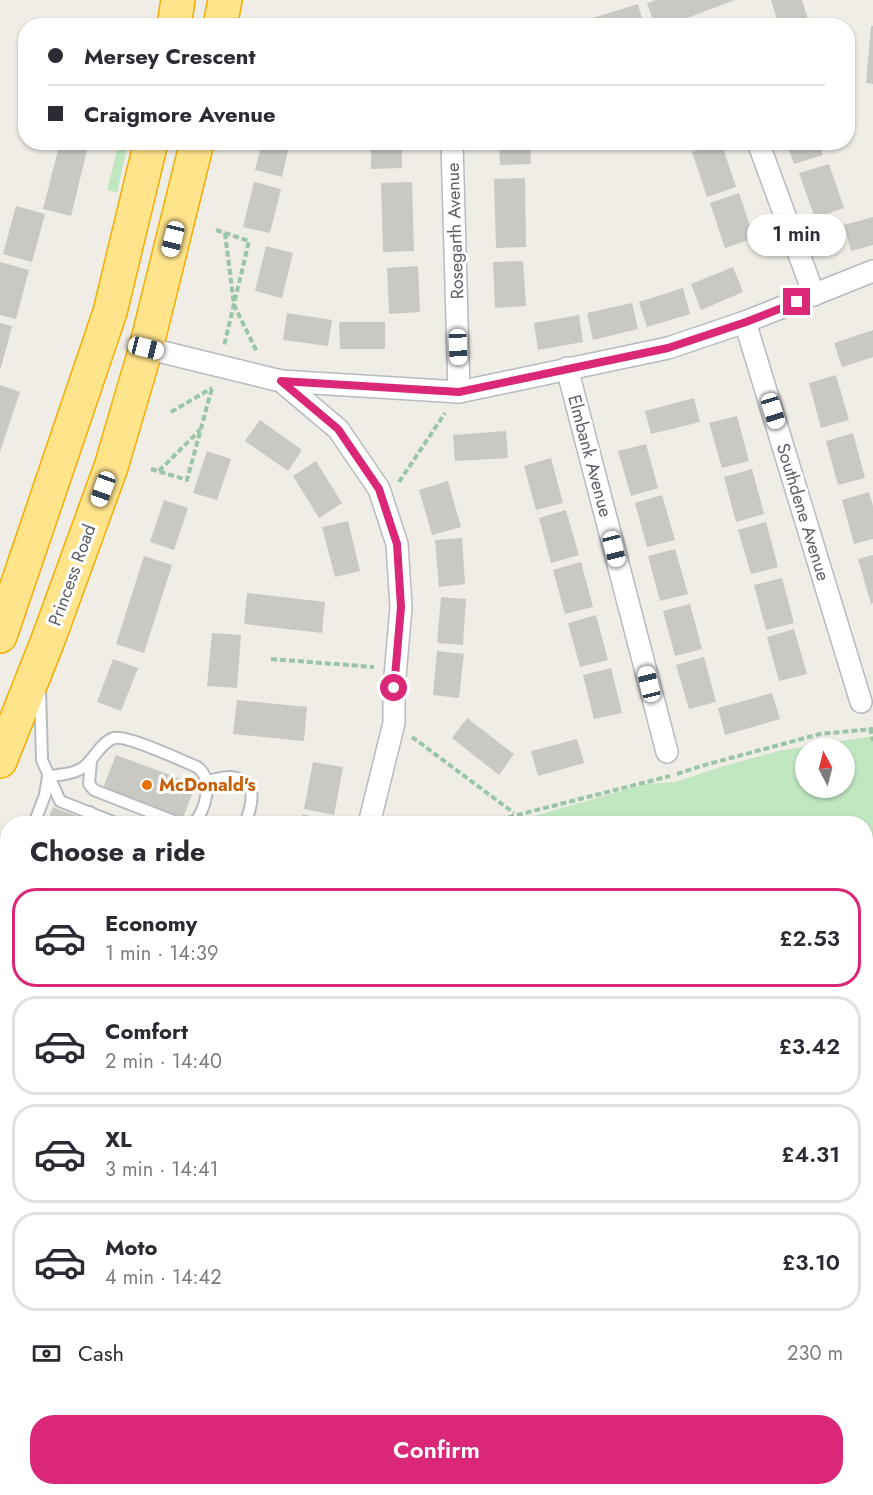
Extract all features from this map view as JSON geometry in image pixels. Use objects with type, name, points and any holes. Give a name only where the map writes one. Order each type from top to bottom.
[{"type":"highway","points":[[175,18],[178,0]]},
{"type":"highway","points":[[222,18],[225,0]]},
{"type":"highway","points":[[0,636],[110,312],[150,150]]},
{"type":"highway","name":"Princess Road","points":[[0,761],[111,467],[146,348],[195,150]]},
{"type":"street","name":"Rosegarth Avenue","points":[[452,150],[459,392]]},
{"type":"street","points":[[761,150],[814,295]]},
{"type":"street","points":[[146,348],[271,379],[459,392],[668,348],[746,322],[873,271]]},
{"type":"street","name":"Southdene Avenue","points":[[746,322],[861,702]]},
{"type":"street","name":"Elmbank Avenue","points":[[567,368],[667,752]]},
{"type":"street","points":[[271,379],[338,429],[379,489],[397,544],[401,607],[394,723],[371,816]]},
{"type":"lane","points":[[39,662],[42,760],[48,776],[60,801],[99,816]]},
{"type":"lane","points":[[48,776],[78,771],[91,761],[108,741],[116,738],[124,739],[197,766],[202,770],[207,781],[206,795],[198,816]]},
{"type":"lane","points":[[91,761],[89,783],[94,790],[161,816]]},
{"type":"lane","points":[[37,816],[45,795],[48,776]]},
{"type":"lane","points":[[207,781],[230,777],[244,783],[253,796],[248,816]]},
{"type":"lane","points":[[88,816],[90,812]]},
{"type":"path","points":[[216,230],[249,241],[219,366]]},
{"type":"path","points":[[225,233],[234,305],[271,379]]},
{"type":"path","points":[[151,469],[187,480],[212,388],[171,412]]},
{"type":"path","points":[[384,505],[459,392]]},
{"type":"path","points":[[158,471],[201,429]]},
{"type":"path","points":[[271,658],[396,669]]},
{"type":"path","points":[[394,723],[514,814]]},
{"type":"path","points":[[870,730],[873,741]]},
{"type":"green space","points":[[117,150],[126,150],[117,193],[107,190]]},
{"type":"green space","points":[[873,736],[873,816],[534,816],[646,784],[675,782],[724,766],[795,748],[795,798],[855,798],[855,739]]},
{"type":"building","points":[[656,0],[735,0],[687,18],[652,18],[647,3]]},
{"type":"building","points":[[771,0],[802,0],[808,18],[777,18]]},
{"type":"building","points":[[638,4],[642,18],[593,18]]},
{"type":"building","points":[[871,26],[873,26],[873,84],[866,83]]},
{"type":"building","points":[[58,150],[87,150],[71,216],[43,209]]},
{"type":"building","points":[[260,150],[288,150],[282,177],[255,170]]},
{"type":"building","points":[[371,150],[402,150],[402,168],[371,169]]},
{"type":"building","points":[[499,150],[530,150],[531,164],[500,165]]},
{"type":"building","points":[[724,150],[736,187],[707,197],[692,152]]},
{"type":"building","points":[[789,150],[821,150],[823,155],[794,164]]},
{"type":"building","points":[[829,164],[844,208],[815,218],[799,173]]},
{"type":"building","points":[[525,178],[526,247],[496,248],[494,179]]},
{"type":"building","points":[[254,182],[281,189],[270,233],[243,227]]},
{"type":"building","points":[[412,182],[414,251],[383,252],[381,183]]},
{"type":"building","points":[[739,193],[754,238],[725,248],[710,203]]},
{"type":"building","points":[[16,206],[45,214],[32,262],[3,254]]},
{"type":"building","points":[[873,217],[873,245],[851,251],[844,225]]},
{"type":"building","points":[[266,246],[293,253],[282,298],[255,291]]},
{"type":"building","points":[[523,261],[526,306],[495,308],[493,262]]},
{"type":"building","points":[[0,262],[29,270],[16,319],[0,315]]},
{"type":"building","points":[[418,266],[420,312],[389,314],[387,268]]},
{"type":"building","points":[[733,267],[743,292],[701,310],[691,284]]},
{"type":"building","points":[[683,288],[690,314],[647,327],[639,302]]},
{"type":"building","points":[[632,303],[638,329],[593,340],[587,313]]},
{"type":"building","points":[[287,313],[332,320],[328,346],[283,340]]},
{"type":"building","points":[[579,315],[583,342],[538,350],[534,323]]},
{"type":"building","points":[[339,322],[385,322],[385,349],[340,349]]},
{"type":"building","points":[[0,323],[12,326],[1,368],[0,368]]},
{"type":"building","points":[[873,330],[873,357],[842,367],[834,343]]},
{"type":"building","points":[[836,375],[849,420],[821,428],[809,383]]},
{"type":"building","points":[[0,385],[20,392],[0,452]]},
{"type":"building","points":[[694,398],[700,422],[651,434],[645,411]]},
{"type":"building","points":[[737,416],[749,461],[722,468],[709,423]]},
{"type":"building","points":[[260,420],[302,450],[288,471],[245,441]]},
{"type":"building","points":[[506,431],[508,458],[455,461],[453,435]]},
{"type":"building","points":[[853,433],[865,478],[838,485],[826,441]]},
{"type":"building","points":[[646,444],[658,488],[631,496],[618,451]]},
{"type":"building","points":[[207,451],[231,459],[217,500],[193,493]]},
{"type":"building","points":[[551,458],[563,503],[536,510],[524,466]]},
{"type":"building","points":[[316,461],[342,503],[319,518],[293,476]]},
{"type":"building","points":[[752,469],[764,514],[736,522],[724,477]]},
{"type":"building","points":[[448,481],[461,527],[432,535],[419,490]]},
{"type":"building","points":[[869,492],[873,506],[873,539],[854,544],[842,500]]},
{"type":"building","points":[[662,495],[675,540],[647,547],[635,503]]},
{"type":"building","points":[[164,500],[188,508],[174,550],[150,542]]},
{"type":"building","points":[[566,510],[579,555],[551,563],[539,518]]},
{"type":"building","points":[[348,521],[360,571],[335,577],[322,527]]},
{"type":"building","points":[[766,522],[778,567],[751,574],[738,530]]},
{"type":"building","points":[[462,538],[465,584],[439,587],[435,540]]},
{"type":"building","points":[[675,549],[688,594],[660,601],[648,556]]},
{"type":"building","points":[[873,555],[873,603],[871,604],[858,559]]},
{"type":"building","points":[[144,556],[172,565],[144,653],[116,644]]},
{"type":"building","points":[[581,562],[593,607],[565,614],[553,570]]},
{"type":"building","points":[[782,578],[794,623],[766,630],[754,585]]},
{"type":"building","points":[[247,593],[325,602],[322,633],[244,624]]},
{"type":"building","points":[[441,597],[466,599],[463,645],[437,643]]},
{"type":"building","points":[[690,604],[702,649],[675,656],[663,611]]},
{"type":"building","points":[[596,615],[608,660],[580,667],[568,623]]},
{"type":"building","points":[[794,629],[807,674],[779,681],[767,637]]},
{"type":"building","points":[[212,633],[241,635],[237,688],[207,686]]},
{"type":"building","points":[[437,651],[464,654],[459,698],[433,695]]},
{"type":"building","points":[[704,657],[716,702],[689,709],[676,665]]},
{"type":"building","points":[[113,659],[138,668],[121,711],[97,702]]},
{"type":"building","points":[[611,668],[622,713],[594,719],[583,675]]},
{"type":"building","points":[[772,693],[780,719],[725,735],[718,708]]},
{"type":"building","points":[[237,700],[307,707],[304,741],[233,734]]},
{"type":"building","points":[[467,718],[514,754],[499,775],[452,738]]},
{"type":"building","points":[[577,739],[584,763],[538,776],[531,751]]},
{"type":"building","name":"McDonald's","points":[[116,755],[189,782],[193,792],[184,816],[178,816],[103,788]]},
{"type":"building","points":[[313,762],[343,767],[334,815],[304,809]]},
{"type":"building","points":[[53,807],[77,816],[49,816]]},
{"type":"place","name":"McDonald's","points":[[147,785]]},
{"type":"route","points":[[394,688],[401,607],[397,544],[379,489],[338,429],[281,381],[459,392],[668,348],[797,302]]}]
